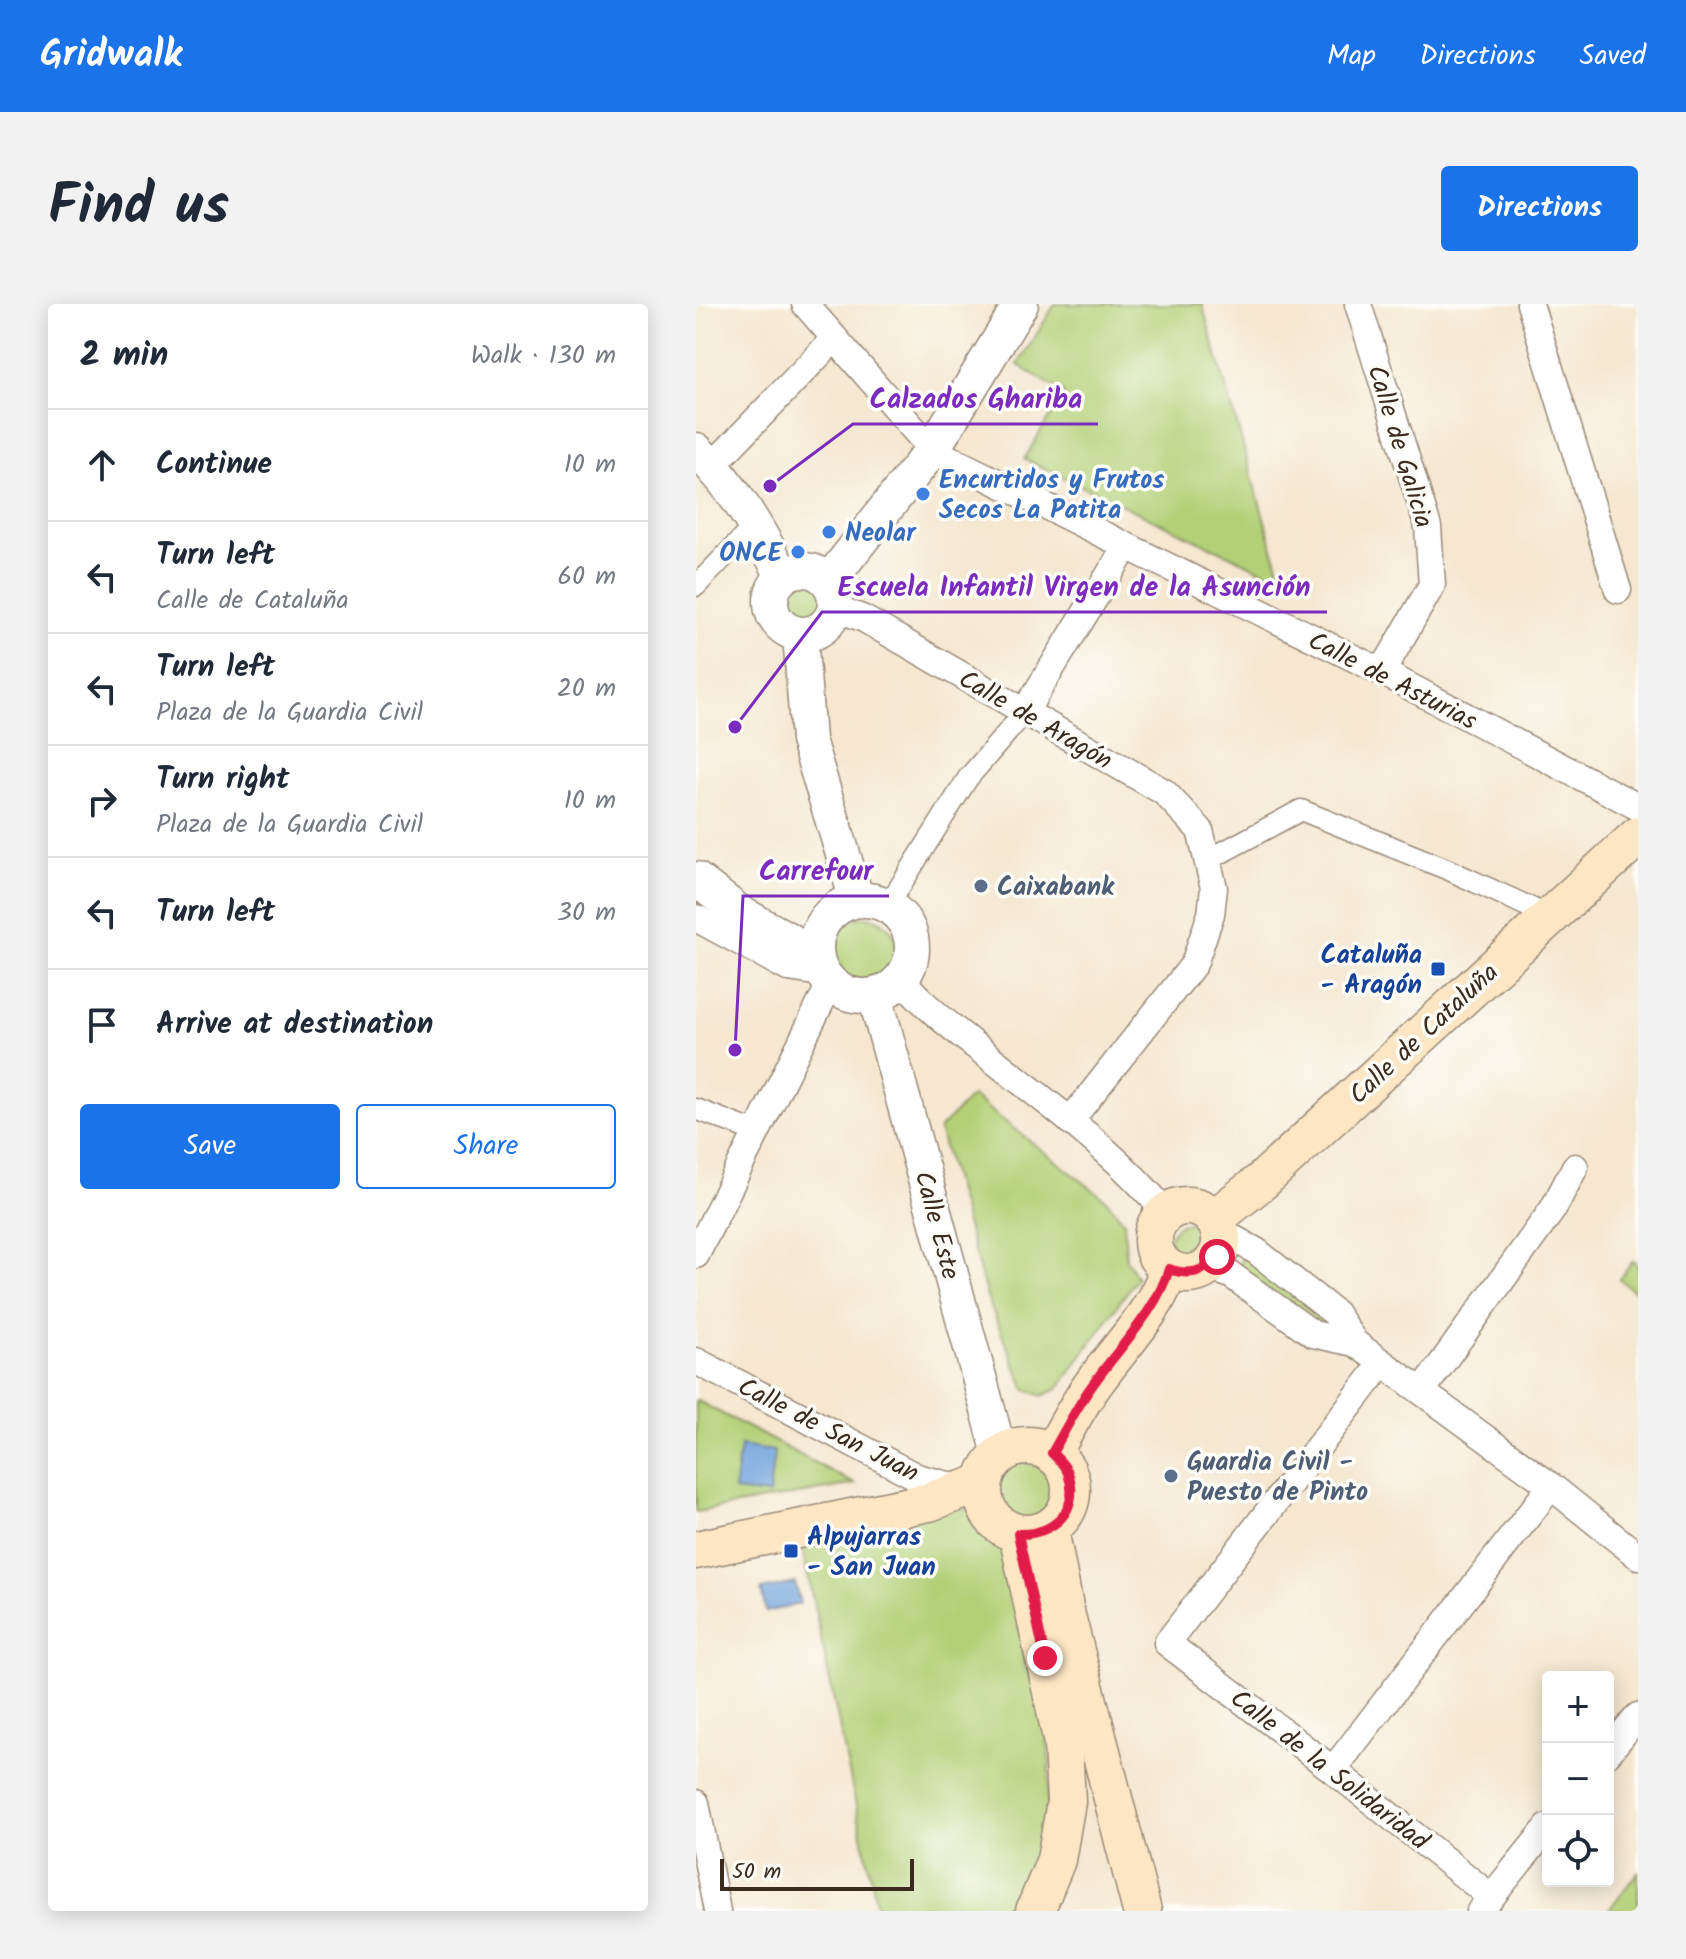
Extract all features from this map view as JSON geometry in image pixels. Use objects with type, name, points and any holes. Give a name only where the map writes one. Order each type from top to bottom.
[{"type":"main road","name":"Calle de Cataluña","points":[[1217,1225],[1635,840]]},
{"type":"main road","points":[[1191,1206],[1204,1210],[1217,1225],[1221,1244],[1217,1257],[1208,1267],[1195,1273],[1169,1269],[1154,1248],[1153,1235],[1158,1223],[1166,1213],[1178,1207],[1191,1206]]},
{"type":"main road","points":[[1052,1453],[1092,1385],[1148,1312],[1165,1284],[1169,1269]]},
{"type":"main road","points":[[696,1550],[929,1502],[1000,1500],[1065,1514],[1072,1492],[1067,1470],[1052,1453],[1036,1445],[1017,1446],[1000,1500],[1063,1743],[1066,1802],[1056,1860],[1035,1911]]},
{"type":"main road","points":[[1000,1500],[1065,1612],[1142,1911]]},
{"type":"street","points":[[805,304],[932,450]]},
{"type":"street","points":[[831,594],[811,571],[801,569],[783,576],[772,595],[774,616],[790,631],[800,634],[810,633],[826,624],[831,594],[932,450],[1021,304]]},
{"type":"street","name":"Calle de Galicia","points":[[1358,304],[1428,527],[1432,585],[1382,672]]},
{"type":"street","points":[[1530,304],[1618,590]]},
{"type":"street","points":[[783,576],[756,524],[704,458],[834,339]]},
{"type":"street","name":"Calle de Asturias","points":[[932,450],[1382,672],[1638,807]]},
{"type":"street","points":[[696,586],[756,524]]},
{"type":"street","points":[[872,903],[968,778],[1024,713],[1126,547]]},
{"type":"street","name":"Calle de Aragón","points":[[831,594],[864,619],[1164,792],[1200,830],[1214,888],[1211,914],[1194,964],[1070,1121]]},
{"type":"street","points":[[800,634],[808,740],[872,903]]},
{"type":"street","points":[[1208,860],[1301,810],[1449,870],[1551,917]]},
{"type":"street","points":[[696,879],[823,970],[844,993],[859,997],[889,987],[912,957],[911,935],[899,914],[872,903],[839,906],[825,919],[817,934],[823,970],[758,1133],[696,1255]]},
{"type":"street","points":[[696,918],[788,968],[823,970]]},
{"type":"street","points":[[889,987],[922,1004],[1070,1121],[1141,1182],[1166,1213]]},
{"type":"street","name":"Calle Este","points":[[889,987],[1000,1500]]},
{"type":"street","points":[[696,1109],[758,1133]]},
{"type":"street","points":[[1422,1391],[1553,1209],[1575,1167]]},
{"type":"street","points":[[1217,1225],[1256,1251],[1335,1313],[1355,1343],[1551,1486],[1638,1556]]},
{"type":"street","points":[[1208,1267],[1231,1275],[1313,1334],[1355,1343]]},
{"type":"street","name":"Calle de San Juan","points":[[696,1361],[917,1477],[1000,1500]]},
{"type":"street","name":"Calle de la Solidaridad","points":[[1382,1364],[1167,1643],[1333,1770],[1486,1904]]},
{"type":"street","points":[[1333,1770],[1551,1486]]},
{"type":"street","points":[[1614,1746],[1638,1716]]},
{"type":"street","points":[[696,1803],[717,1911]]},
{"type":"street","points":[[1486,1904],[1542,1834]]},
{"type":"green space","points":[[1055,304],[1202,304],[1282,580],[1024,459],[1064,393],[1018,365]]},
{"type":"green space","points":[[803,580],[819,586],[825,602],[819,618],[803,624],[787,618],[781,602],[787,586]]},
{"type":"green space","points":[[865,917],[877,919],[888,926],[895,937],[895,961],[888,972],[877,979],[865,981],[853,979],[842,972],[835,961],[833,949],[835,937],[842,926],[853,919]]},
{"type":"green space","points":[[972,1096],[1105,1199],[1124,1221],[1126,1259],[1137,1278],[1058,1389],[1042,1396],[1025,1389],[988,1300],[939,1129]]},
{"type":"green space","points":[[1187,1223],[1199,1228],[1204,1240],[1199,1252],[1187,1257],[1175,1252],[1170,1240],[1175,1228]]},
{"type":"green space","points":[[1244,1253],[1341,1333],[1313,1323],[1237,1269]]},
{"type":"green space","points":[[1633,1261],[1638,1266],[1638,1294],[1619,1279]]},
{"type":"green space","points":[[696,1400],[855,1484],[696,1512]]},
{"type":"green space","points":[[1028,1453],[1048,1459],[1058,1469],[1064,1489],[1058,1509],[1048,1519],[1028,1525],[1008,1519],[998,1509],[992,1489],[998,1469],[1008,1459]]},
{"type":"green space","points":[[929,1502],[988,1513],[1018,1534],[1050,1763],[1045,1831],[1026,1891],[1014,1911],[878,1911],[800,1538]]},
{"type":"green space","points":[[1638,1872],[1638,1911],[1608,1911]]},
{"type":"water","points":[[740,1446],[774,1451],[769,1495],[734,1491]]},
{"type":"water","points":[[795,1583],[800,1604],[766,1612],[761,1590]]},
{"type":"place","name":"Calzados Ghariba","points":[[770,486]]},
{"type":"place","name":"Encurtidos y Frutos Secos La Patita","points":[[923,494]]},
{"type":"place","name":"Neolar","points":[[829,532]]},
{"type":"place","name":"ONCE","points":[[798,552]]},
{"type":"place","name":"Escuela Infantil Virgen de la Asunción","points":[[735,727]]},
{"type":"place","name":"Caixabank","points":[[981,886]]},
{"type":"place","name":"Cataluña - Aragón","points":[[1438,969]]},
{"type":"place","name":"Carrefour","points":[[735,1050]]},
{"type":"place","name":"Guardia Civil - Puesto de Pinto","points":[[1171,1476]]},
{"type":"place","name":"Alpujarras - San Juan","points":[[791,1551]]},
{"type":"route","points":[[1045,1658],[1018,1534],[1034,1535],[1049,1529],[1065,1514],[1072,1492],[1067,1470],[1052,1453],[1092,1385],[1148,1312],[1165,1284],[1169,1269],[1195,1273],[1208,1267],[1217,1257]]}]
